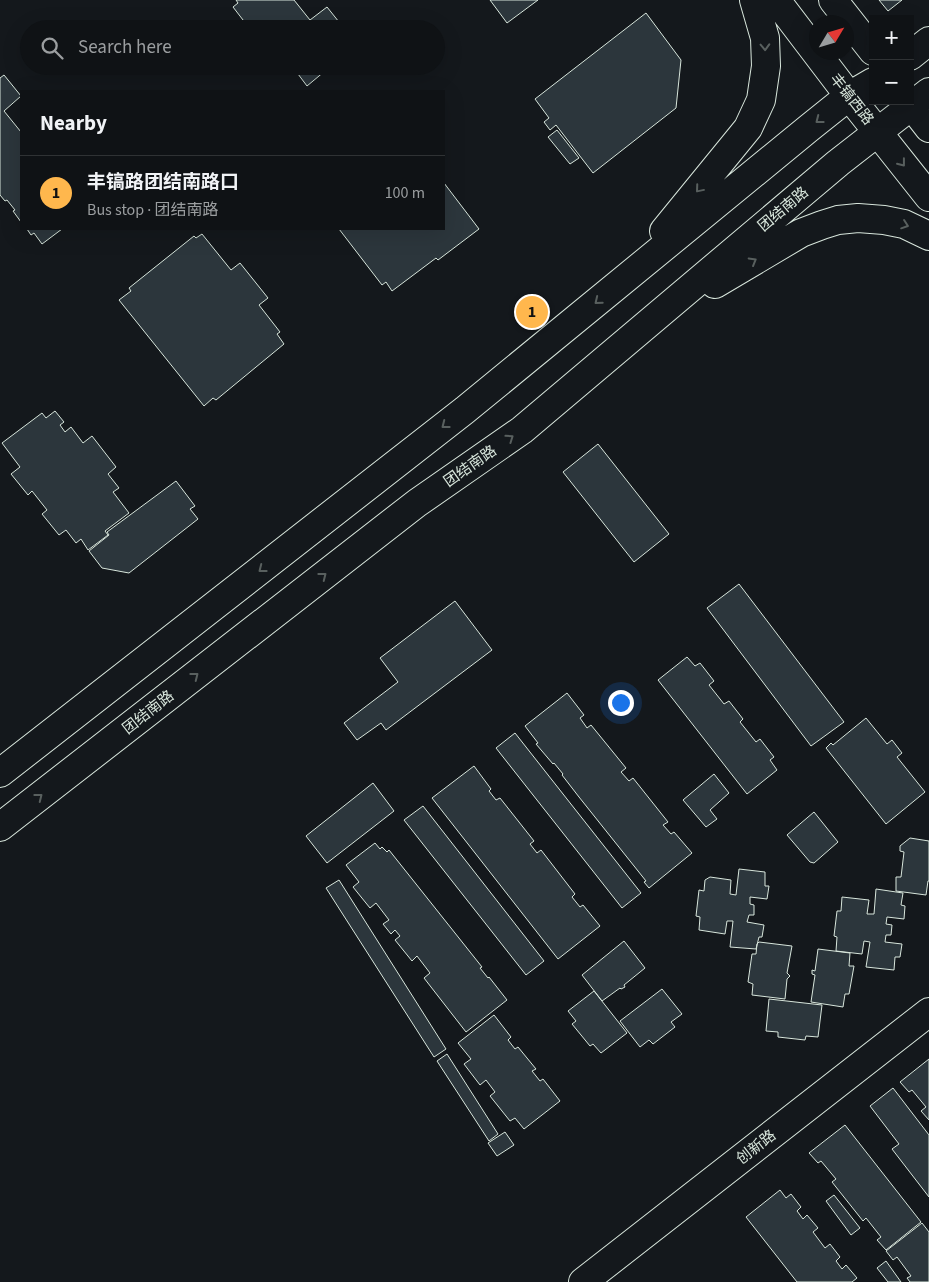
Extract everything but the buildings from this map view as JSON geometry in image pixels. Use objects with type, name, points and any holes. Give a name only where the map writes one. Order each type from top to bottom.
[{"type":"main road","points":[[624,280],[748,128],[760,100],[766,66],[765,38],[754,0]]},
{"type":"main road","name":"丰镐西路","points":[[776,0],[929,197]]},
{"type":"main road","points":[[833,0],[869,45]]},
{"type":"main road","points":[[914,53],[929,41]]},
{"type":"main road","points":[[0,773],[465,410],[849,96],[869,84]]},
{"type":"main road","points":[[916,100],[929,128]]},
{"type":"main road","name":"团结南路","points":[[0,826],[417,503],[522,430],[838,163],[916,100]]},
{"type":"main road","points":[[651,321],[802,233],[822,224],[852,218],[884,220],[904,224],[929,236]]},
{"type":"main road","name":"创新路","points":[[584,1282],[929,1012]]},
{"type":"place","name":"丰镐路团结南路口","points":[[532,312]]}]
